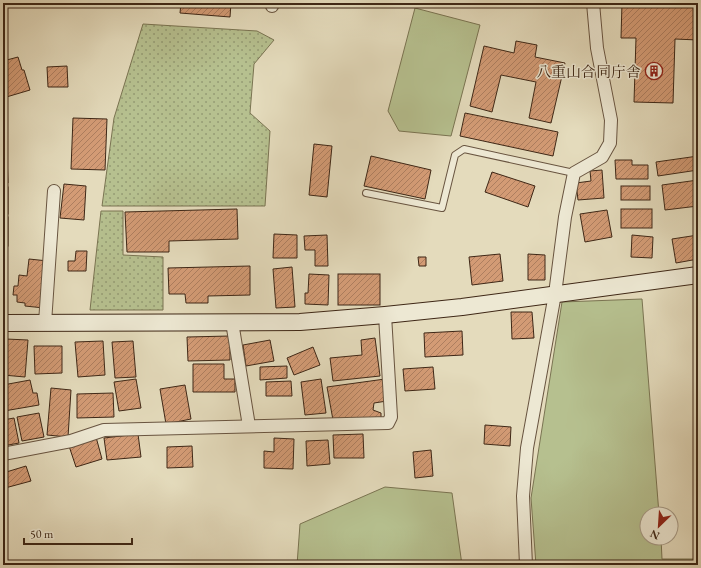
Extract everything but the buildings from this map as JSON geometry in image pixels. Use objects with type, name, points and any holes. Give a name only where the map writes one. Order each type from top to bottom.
[{"type":"street","points":[[526,565],[523,496],[527,448],[555,294],[565,217],[574,173],[602,157],[610,143],[611,120],[597,48],[593,3]]},
{"type":"street","points":[[45,323],[54,192]]},
{"type":"street","points":[[3,323],[300,322],[462,307],[698,275]]},
{"type":"street","points":[[3,454],[71,441],[104,430],[388,423],[392,417],[385,315]]},
{"type":"street","points":[[232,322],[249,426]]},
{"type":"lane","points":[[366,193],[442,208],[455,155],[464,149],[574,173]]},
{"type":"green space","points":[[415,8],[480,25],[451,136],[399,131],[388,111]]},
{"type":"green space","points":[[143,24],[257,31],[274,40],[254,64],[250,113],[270,131],[265,206],[102,206],[114,118]]},
{"type":"green space","points":[[101,211],[123,211],[123,255],[163,257],[163,310],[90,310]]},
{"type":"green space","points":[[642,299],[658,506],[639,506],[639,546],[661,546],[662,559],[698,559],[698,565],[536,565],[531,498],[562,302]]},
{"type":"green space","points":[[385,487],[452,493],[462,565],[297,565],[300,524]]},
{"type":"place","name":"八重山合同庁舎","points":[[654,71]]}]
